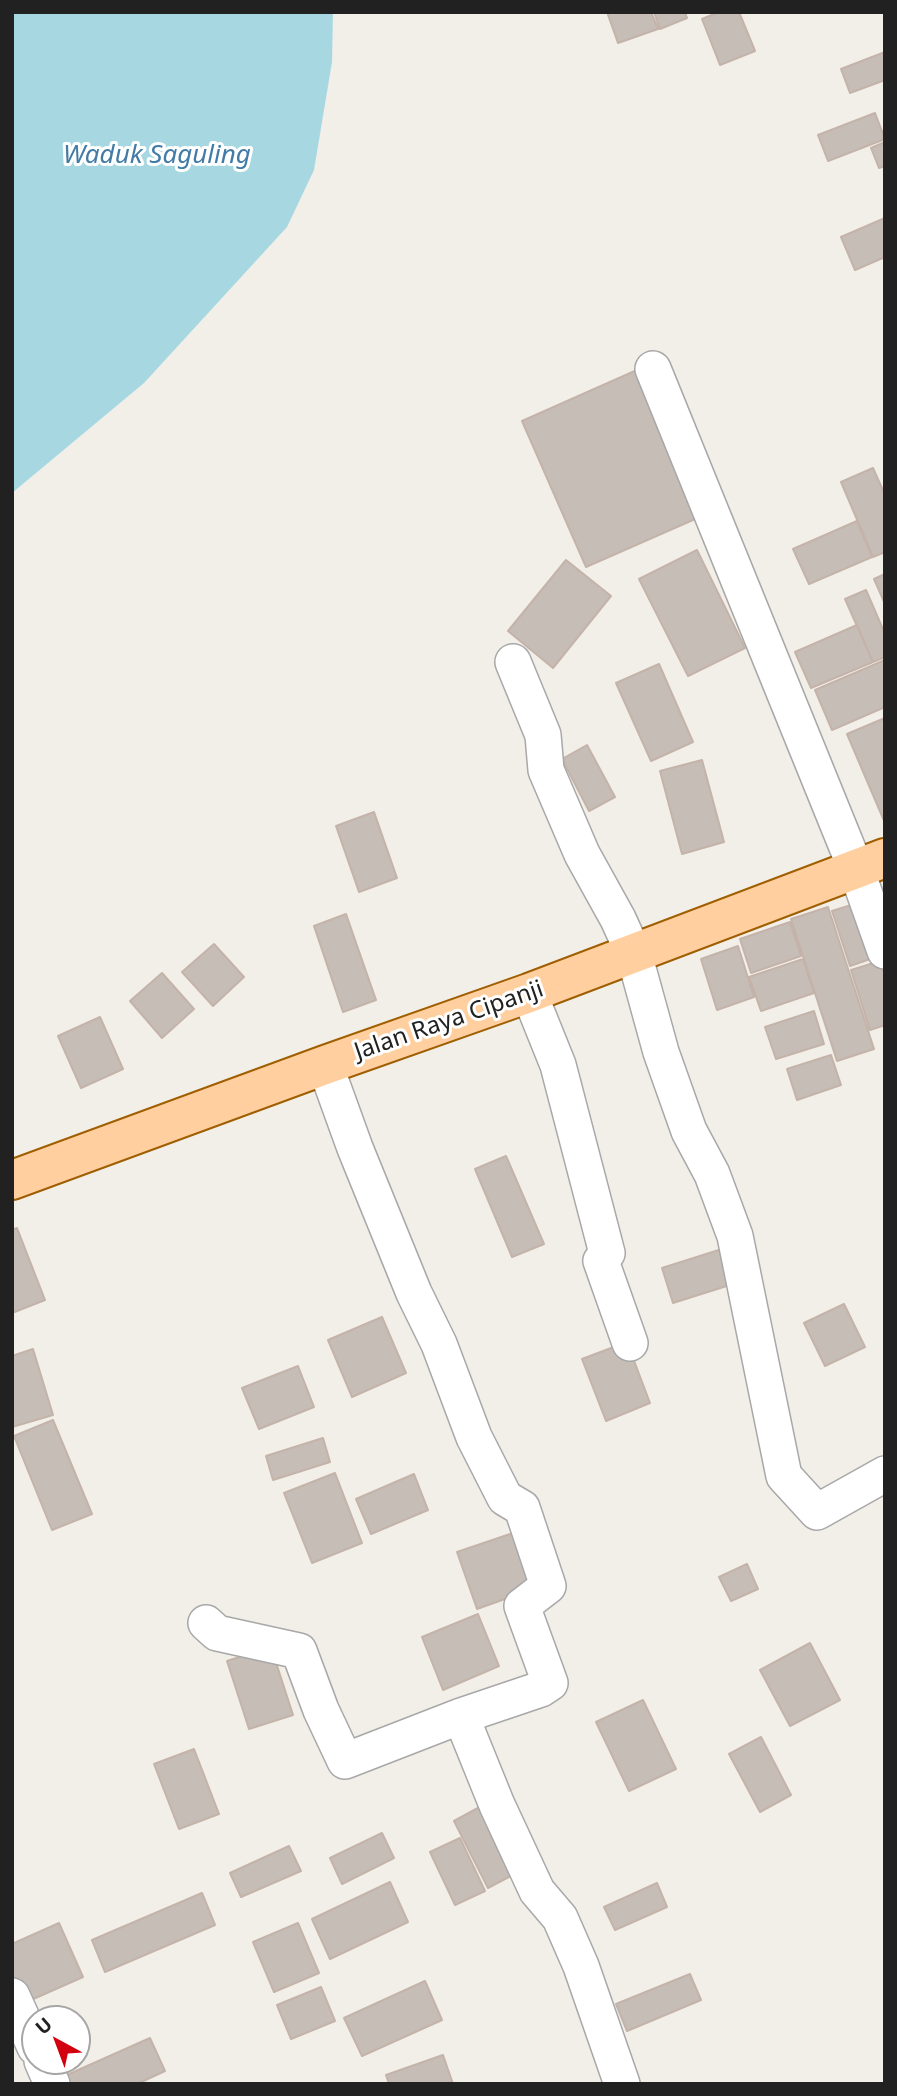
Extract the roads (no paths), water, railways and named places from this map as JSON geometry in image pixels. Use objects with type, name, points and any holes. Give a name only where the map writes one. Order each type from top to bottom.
[{"type":"main road","name":"Jalan Raya Cipanji","points":[[12,1180],[529,993],[870,864]]},
{"type":"street","points":[[653,369],[870,864],[885,951]]},
{"type":"street","points":[[513,662],[543,735],[546,770],[582,854],[634,954],[670,1079],[689,1131],[712,1174],[735,1236],[784,1476],[817,1512],[885,1474]]},
{"type":"street","points":[[529,993],[558,1065],[600,1220],[607,1254],[601,1261],[630,1343]]},
{"type":"street","points":[[206,1623],[218,1633],[299,1651],[321,1710],[345,1761],[461,1716],[541,1689],[550,1683],[522,1605],[548,1587],[523,1508],[505,1498],[474,1437],[439,1344],[414,1293],[355,1149],[325,1065]]},
{"type":"street","points":[[461,1716],[497,1805],[537,1891],[560,1918],[581,1966],[622,2084]]},
{"type":"street","points":[[12,1996],[21,2016]]},
{"type":"water","name":"Waduk Saguling","points":[[12,12],[333,12],[332,62],[314,170],[287,227],[144,383],[12,493]]}]
